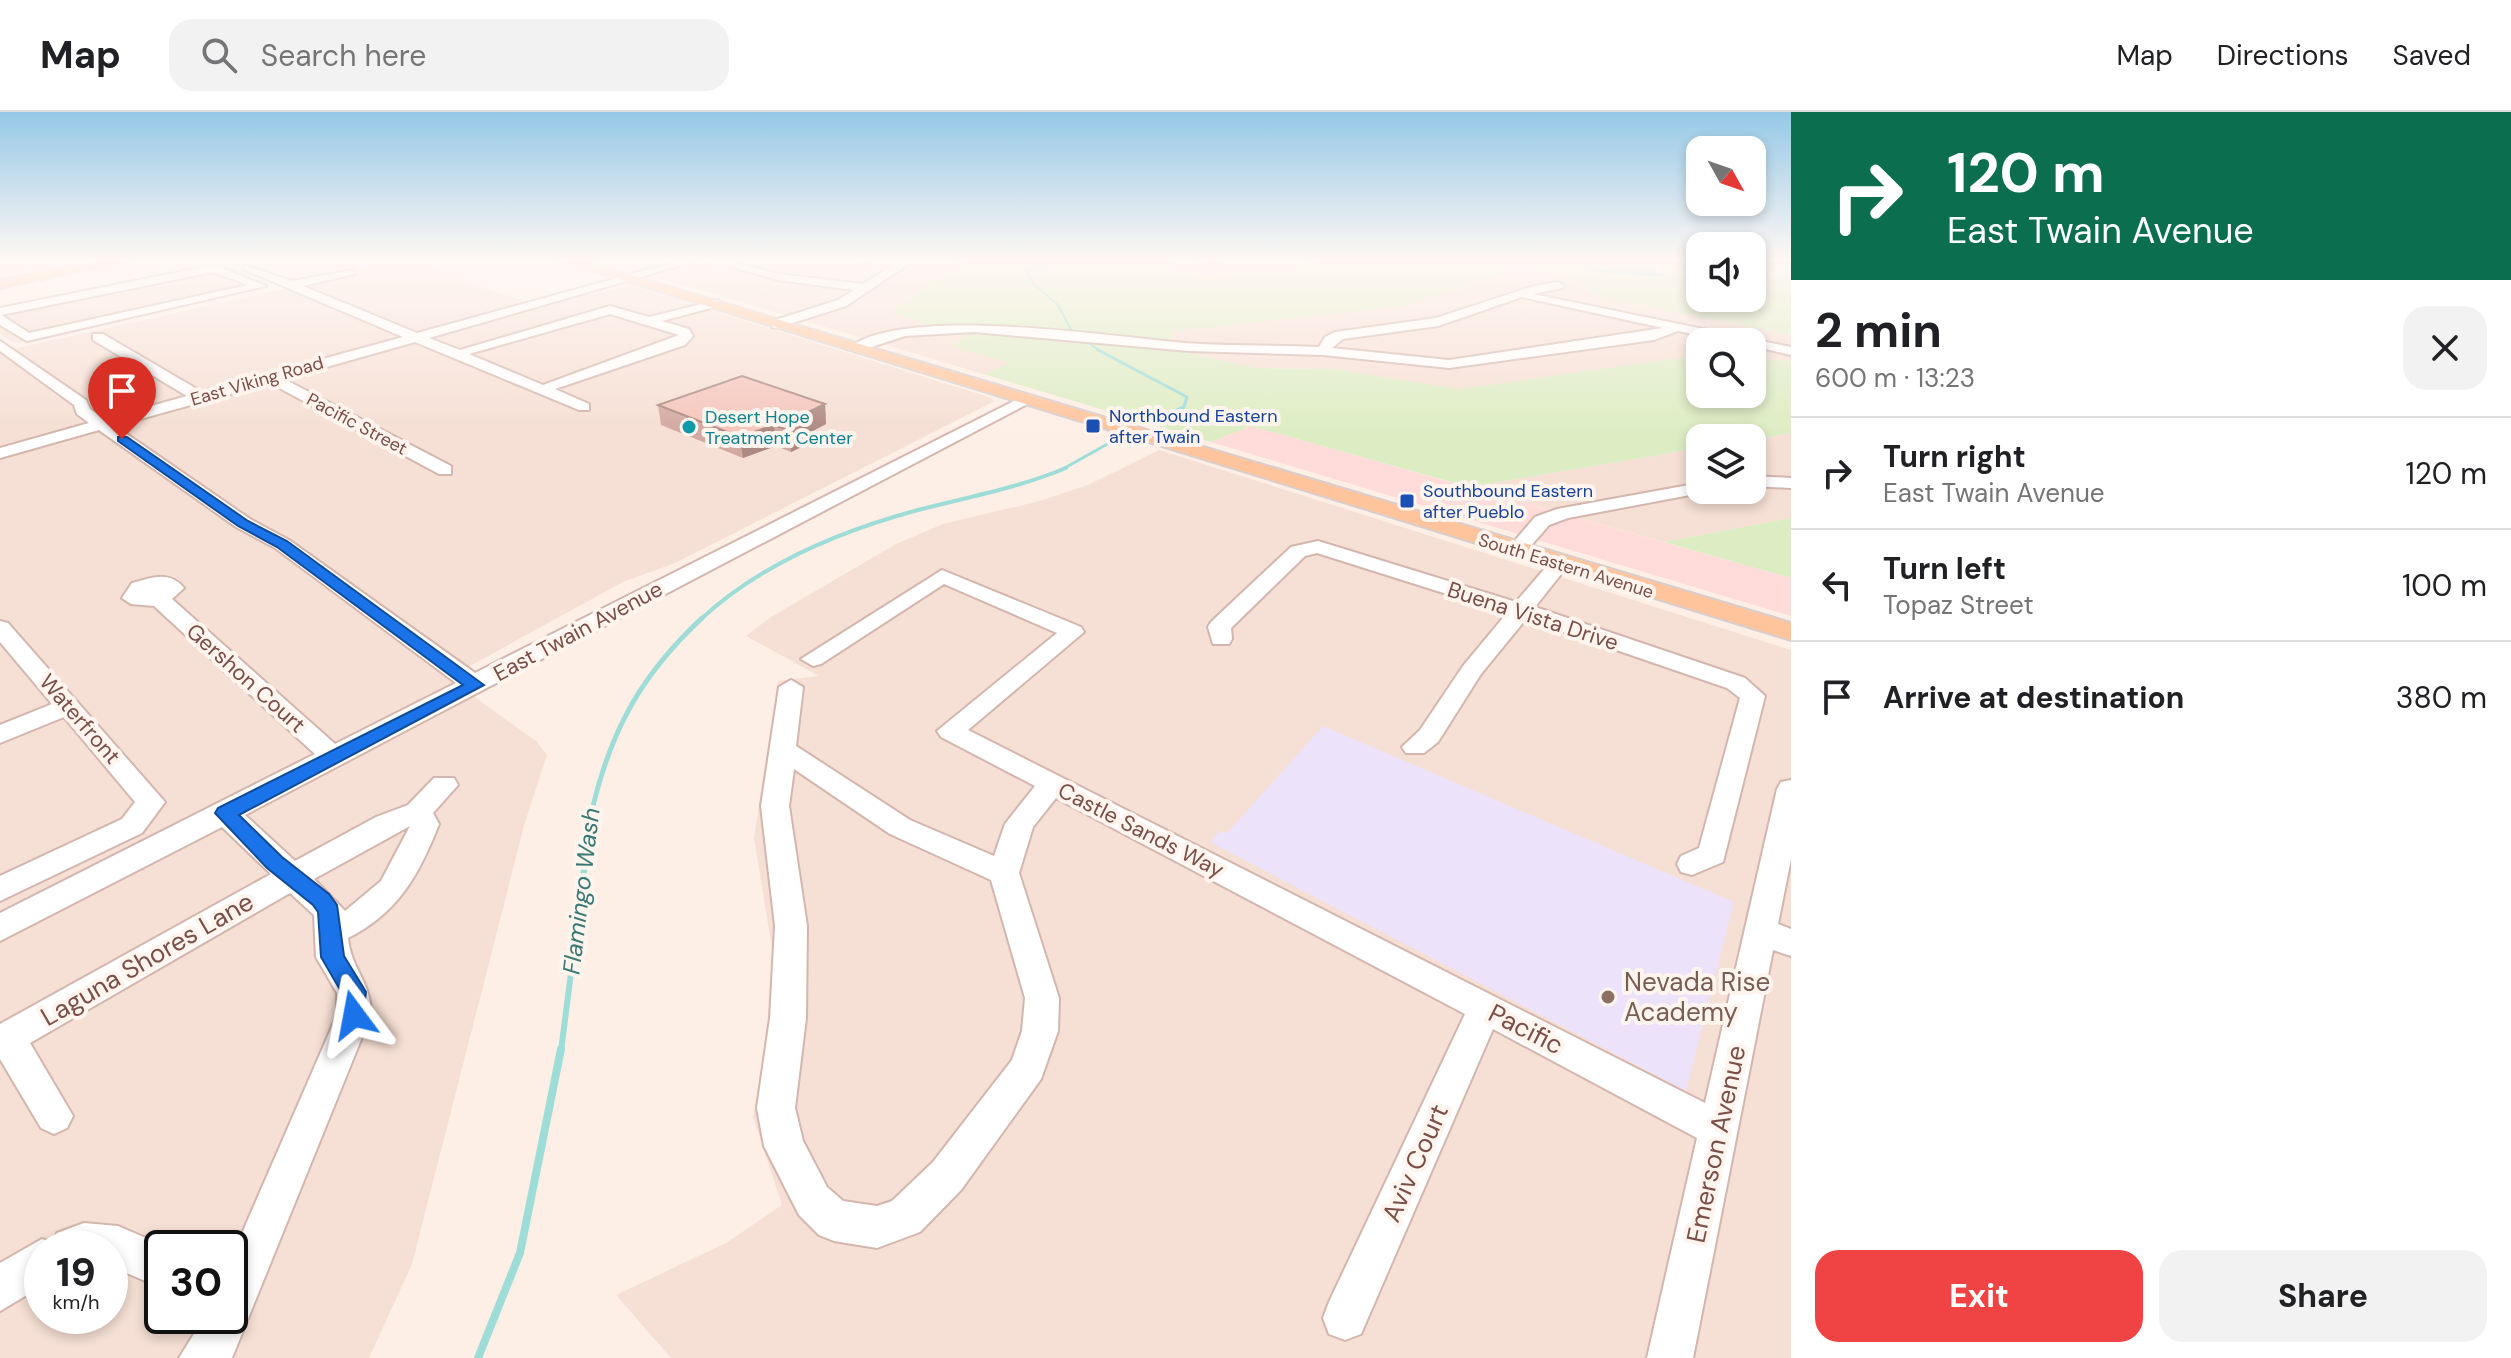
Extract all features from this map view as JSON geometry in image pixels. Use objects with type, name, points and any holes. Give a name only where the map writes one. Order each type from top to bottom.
[{"type":"main road","name":"South Eastern Avenue","points":[[757,317],[1516,551],[1791,632]]},
{"type":"street","points":[[0,319],[27,337],[118,317]]},
{"type":"street","points":[[3,347],[142,317]]},
{"type":"street","points":[[366,317],[584,407]]},
{"type":"street","name":"East Viking Road","points":[[0,453],[487,317]]},
{"type":"street","points":[[466,351],[580,317]]},
{"type":"street","points":[[550,386],[680,342],[686,336],[684,332],[638,317]]},
{"type":"street","points":[[650,321],[660,317]]},
{"type":"street","points":[[777,324],[798,317]]},
{"type":"street","points":[[1323,351],[1330,340],[1340,335],[1438,322],[1453,317]]},
{"type":"street","points":[[1628,317],[1686,329]]},
{"type":"street","points":[[856,348],[893,335],[974,328],[1189,347],[1323,351],[1449,364],[1654,336],[1677,327]]},
{"type":"street","points":[[98,337],[199,397]]},
{"type":"street","points":[[1766,345],[1791,351]]},
{"type":"street","points":[[3,347],[81,403],[83,411],[101,424],[243,523],[282,544],[475,685]]},
{"type":"street","name":"Pacific Street","points":[[270,377],[445,470]]},
{"type":"street","name":"East Twain Avenue","points":[[0,928],[1027,400]]},
{"type":"street","points":[[1766,482],[1791,483]]},
{"type":"street","points":[[1516,551],[1542,521],[1564,513],[1686,491]]},
{"type":"street","name":"Buena Vista Drive","points":[[1221,639],[1219,627],[1298,551],[1318,547],[1524,611],[1748,690],[1753,696],[1712,854],[1692,864]]},
{"type":"street","points":[[1415,747],[1429,736],[1471,671],[1524,611],[1559,564]]},
{"type":"street","name":"Castle Sands Way","points":[[813,659],[942,576],[1073,632],[950,731],[1332,929]]},
{"type":"street","name":"Gershon Court","points":[[158,598],[334,757]]},
{"type":"street","name":"Waterfront","points":[[0,628],[151,802],[132,826],[0,889]]},
{"type":"street","points":[[791,687],[785,751],[775,806],[791,926],[788,1018],[776,1108],[784,1146],[813,1201],[834,1220],[877,1227],[905,1217],[947,1176],[1028,1068],[1040,1031],[1042,998],[1004,873],[1019,824],[1052,784]]},
{"type":"street","points":[[0,735],[69,706]]},
{"type":"street","points":[[785,751],[900,827],[1004,873]]},
{"type":"street","name":"Laguna Shores Lane","points":[[54,1116],[7,1038],[386,824],[418,812],[444,785]]},
{"type":"street","name":"Emerson Avenue","points":[[1670,1358],[1719,1129],[1776,937],[1791,789]]},
{"type":"street","points":[[332,931],[366,917],[402,878],[425,824],[418,812]]},
{"type":"street","points":[[225,813],[292,877],[321,899],[329,911],[333,957],[354,992],[354,1015],[248,1265]]},
{"type":"street","name":"Pacific","points":[[1332,929],[1719,1129]]},
{"type":"street","name":"Aviv Court","points":[[1345,1318],[1485,1008]]},
{"type":"street","points":[[0,1289],[24,1272]]},
{"type":"street","points":[[202,1358],[219,1334]]},
{"type":"shaded area","points":[[0,317],[129,317],[23,342],[12,342],[0,334]]},
{"type":"shaded area","points":[[156,317],[733,317],[992,398],[993,402],[675,563],[623,582],[448,678],[536,741],[547,755],[525,822],[412,1264],[369,1358],[0,1358],[0,352]]},
{"type":"shaded area","points":[[792,317],[913,317],[974,332],[952,346],[1011,363],[983,374]]},
{"type":"shaded area","points":[[1296,317],[1702,317],[1756,328],[1686,328],[1686,357],[1460,390],[1332,369],[1257,368],[1172,350],[1172,330]]},
{"type":"shaded area","points":[[1766,330],[1791,335],[1791,361],[1766,359]]},
{"type":"shaded area","points":[[1251,426],[1791,578],[1791,616],[1211,442]]},
{"type":"shaded area","points":[[1791,433],[1791,518],[1664,542],[1469,487],[1686,450],[1686,504],[1766,504],[1766,437]]},
{"type":"shaded area","points":[[1159,450],[1791,650],[1791,1358],[671,1358],[616,1295],[726,1243],[782,1205],[753,1117],[777,979],[754,838],[778,681],[819,676],[746,636],[771,617],[896,544],[943,524],[1040,501],[1088,485]]},
{"type":"shaded area","name":"Nevada Rise Academy","points":[[1323,726],[1734,902],[1686,1091],[1210,842],[1220,831],[1227,833]]},
{"type":"green space","points":[[907,317],[1301,317],[1172,331],[1173,350],[1257,368],[1332,369],[1460,389],[1686,357],[1686,408],[1766,408],[1766,359],[1791,361],[1791,433],[1766,437],[1766,424],[1686,424],[1686,450],[1469,487],[1251,426],[1211,442],[983,374],[1010,363],[951,346],[973,332]]},
{"type":"green space","points":[[1702,317],[1791,317],[1791,335]]},
{"type":"green space","points":[[1791,518],[1791,578],[1664,542]]},
{"type":"building","points":[[742,376],[825,404],[796,418],[809,423],[790,431],[774,425],[740,437],[658,405]]},
{"type":"waterway","name":"Flamingo Wash","points":[[1065,317],[1073,333],[1102,352]]},
{"type":"waterway","name":"Flamingo Wash","points":[[1098,350],[1187,397],[1184,407],[1147,423]]},
{"type":"waterway","name":"Flamingo Wash","points":[[1061,470],[1120,437]]},
{"type":"waterway","name":"Flamingo Wash","points":[[1061,470],[1066,468]]},
{"type":"waterway","name":"Flamingo Wash","points":[[700,620],[748,582],[831,539],[889,518],[1011,487],[1061,470]]},
{"type":"waterway","name":"Flamingo Wash","points":[[592,810],[609,754],[632,705],[662,660],[700,620]]},
{"type":"waterway","name":"Flamingo Wash","points":[[561,1051],[592,808]]},
{"type":"waterway","name":"Flamingo Wash","points":[[478,1358],[520,1253],[561,1049]]},
{"type":"place","name":"Northbound Eastern after Twain","points":[[1093,426]]},
{"type":"place","name":"Desert Hope Treatment Center","points":[[689,427]]},
{"type":"place","name":"Southbound Eastern after Pueblo","points":[[1407,501]]},
{"type":"place","name":"Nevada Rise Academy","points":[[1608,997]]},
{"type":"route","points":[[122,439],[243,523],[282,544],[475,685],[225,813],[274,862],[321,899],[329,911],[333,957],[354,992],[354,1015]]}]
